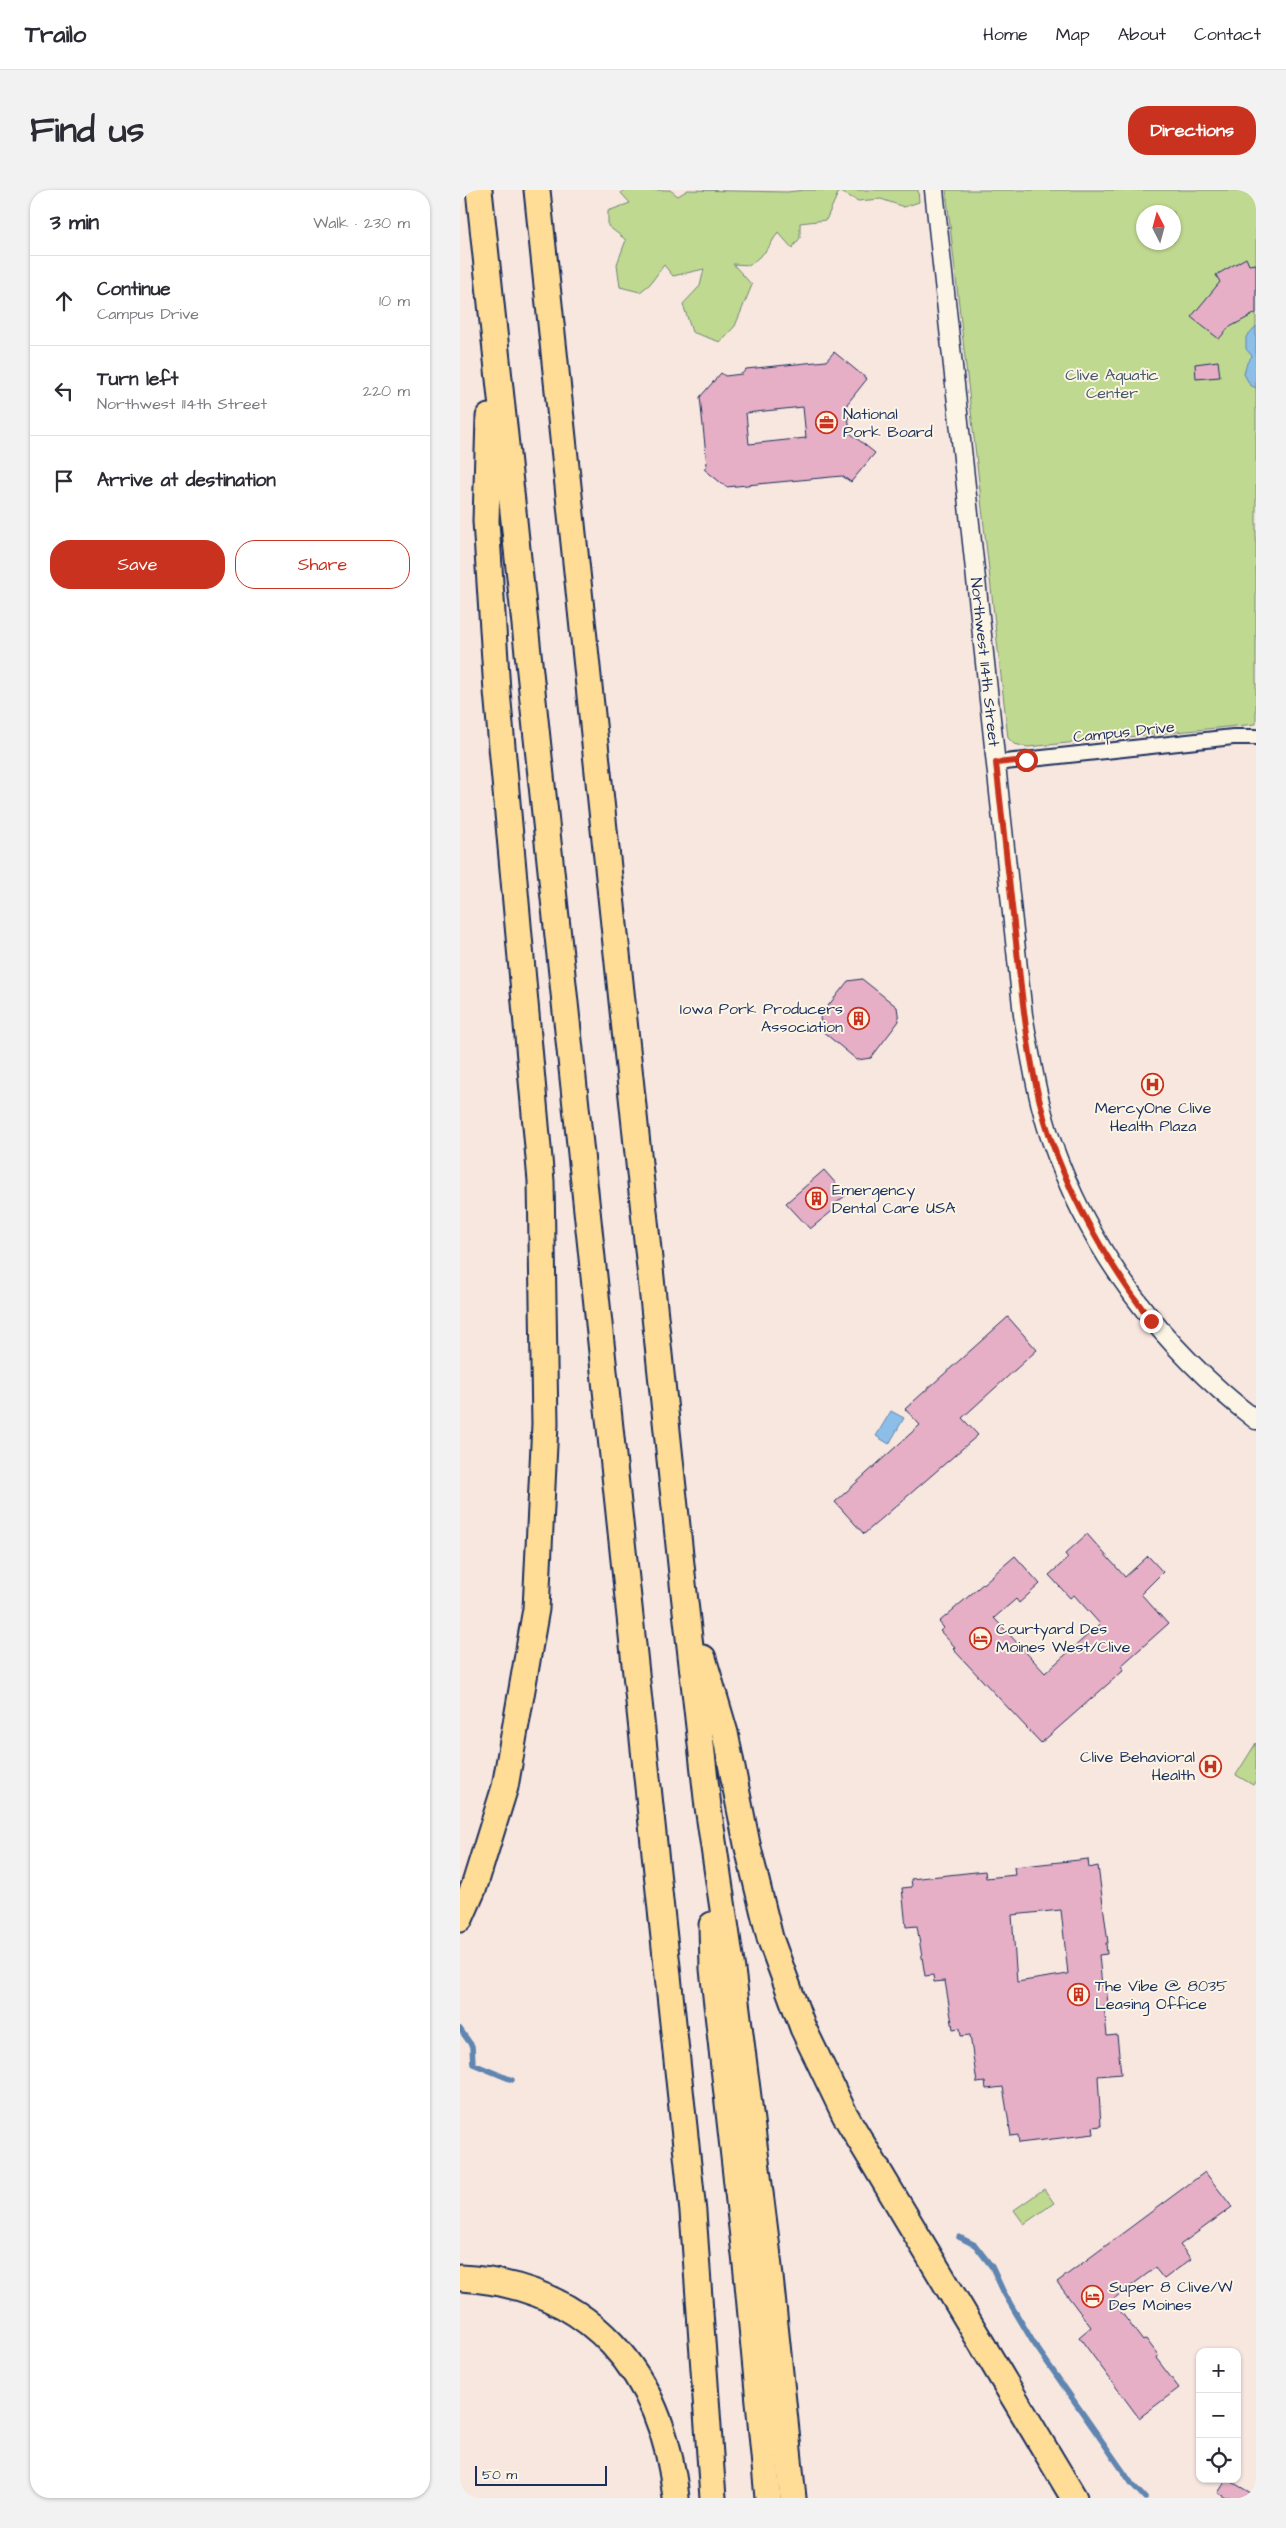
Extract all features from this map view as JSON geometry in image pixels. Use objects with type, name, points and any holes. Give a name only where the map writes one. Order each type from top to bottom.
[{"type":"highway","points":[[479,190],[692,2202],[713,2498]]},
{"type":"highway","points":[[537,190],[684,1593],[708,1807],[732,1970],[766,2239],[793,2498]]},
{"type":"highway","points":[[460,1919],[474,1887],[505,1788],[533,1628],[536,1609],[545,1424],[541,1181],[497,691],[486,521],[492,319]]},
{"type":"highway","points":[[684,1593],[725,1733],[747,1844],[770,1938],[803,2028],[845,2115],[1074,2498]]},
{"type":"highway","points":[[708,1807],[713,1969],[747,2273],[768,2498]]},
{"type":"highway","points":[[460,2278],[501,2283],[539,2295],[576,2313],[609,2339],[635,2371],[656,2411],[673,2471],[676,2498]]},
{"type":"street","name":"Northwest 114th Street","points":[[934,190],[1023,1015],[1039,1096],[1051,1140],[1087,1220],[1120,1280],[1151,1321],[1206,1379],[1256,1420]]},
{"type":"street","name":"Campus Drive","points":[[996,763],[1233,737],[1256,737]]},
{"type":"green space","points":[[623,190],[670,190],[678,196],[688,190],[787,192],[805,190],[918,190],[919,202],[904,207],[881,199],[858,201],[839,191],[826,220],[800,223],[800,238],[792,248],[778,232],[767,250],[750,265],[733,264],[752,285],[735,326],[720,342],[692,332],[683,304],[700,286],[704,269],[673,276],[664,265],[650,284],[640,292],[620,287],[617,264],[626,240],[608,226],[608,211],[630,203],[621,193]]},
{"type":"green space","name":"Clive Aquatic Center","points":[[946,190],[1256,190],[1256,724],[1028,747],[1014,744],[1008,738]]},
{"type":"green space","points":[[1256,1743],[1256,1780],[1253,1785],[1236,1775]]},
{"type":"green space","points":[[1044,2189],[1054,2203],[1024,2224],[1014,2210]]},
{"type":"water","points":[[1256,326],[1256,388],[1250,385],[1244,374],[1247,363],[1252,356],[1246,349],[1246,337]]},
{"type":"water","points":[[891,1411],[904,1418],[889,1444],[876,1436]]},
{"type":"building","points":[[1246,258],[1249,265],[1256,264],[1256,313],[1228,328],[1219,339],[1191,317],[1220,282],[1216,275]]},
{"type":"building","name":"National Pork Board","points":[[834,352],[867,379],[847,404],[850,433],[875,453],[851,482],[842,476],[726,487],[704,469],[707,465],[700,397],[721,373],[725,376],[742,374],[746,369],[826,361]],"holes":[[[803,407],[806,438],[749,444],[746,413]]]},
{"type":"building","points":[[1218,361],[1220,377],[1196,379],[1195,364]]},
{"type":"building","name":"Iowa Pork Producers Association","points":[[862,979],[897,1007],[899,1021],[871,1058],[857,1060],[821,1030],[820,1016],[848,981]]},
{"type":"building","name":"Emergency Dental Care USA","points":[[824,1170],[846,1195],[834,1205],[836,1208],[810,1229],[786,1203]]},
{"type":"building","points":[[1008,1317],[1037,1350],[962,1418],[978,1435],[864,1534],[835,1502],[920,1425],[905,1409]]},
{"type":"building","name":"Courtyard Des Moines West/Clive","points":[[1087,1534],[1125,1577],[1148,1556],[1163,1572],[1141,1594],[1168,1624],[1121,1666],[1124,1670],[1041,1743],[953,1649],[955,1647],[940,1631],[944,1628],[939,1622],[1015,1556],[1040,1584],[1019,1603],[1016,1599],[994,1618],[1045,1673],[1100,1624],[1074,1595],[1070,1598],[1049,1575],[1068,1558],[1065,1554]]},
{"type":"building","points":[[1088,1859],[1089,1868],[1098,1866],[1108,1943],[1106,1943],[1107,1954],[1099,1955],[1102,1986],[1106,1985],[1108,2004],[1104,2005],[1107,2036],[1117,2035],[1121,2074],[1098,2076],[1101,2126],[1093,2127],[1094,2134],[1019,2143],[1018,2135],[1011,2136],[1003,2087],[986,2089],[985,2082],[977,2083],[970,2035],[961,2036],[960,2028],[953,2029],[945,1981],[934,1982],[933,1975],[925,1976],[917,1926],[906,1927],[902,1888],[912,1887],[911,1879],[985,1871],[986,1878],[1015,1875],[1014,1867]],"holes":[[[1061,1910],[1068,1974],[1017,1982],[1012,1915]]]},
{"type":"building","name":"Super 8 Clive/W Des Moines","points":[[1205,2172],[1232,2207],[1180,2245],[1191,2259],[1164,2279],[1155,2268],[1112,2300],[1143,2341],[1146,2339],[1158,2355],[1156,2358],[1179,2388],[1139,2418],[1079,2337],[1091,2327],[1057,2282]]},
{"type":"building","points":[[1224,2483],[1234,2483],[1256,2496],[1256,2498],[1226,2498],[1218,2493]]},
{"type":"waterway","points":[[460,2029],[472,2046],[473,2064],[512,2080]]},
{"type":"waterway","points":[[959,2237],[975,2245],[992,2267],[1004,2293],[1033,2342],[1132,2484],[1145,2498]]},
{"type":"place","name":"National Pork Board","points":[[827,423]]},
{"type":"place","name":"Iowa Pork Producers Association","points":[[859,1018]]},
{"type":"place","name":"MercyOne Clive Health Plaza","points":[[1153,1084]]},
{"type":"place","name":"Emergency Dental Care USA","points":[[816,1199]]},
{"type":"place","name":"Courtyard Des Moines West/Clive","points":[[980,1638]]},
{"type":"place","name":"Clive Behavioral Health","points":[[1211,1766]]},
{"type":"place","name":"The Vibe @ 8035 Leasing Office","points":[[1079,1995]]},
{"type":"place","name":"Super 8 Clive/W Des Moines","points":[[1093,2296]]},
{"type":"route","points":[[1026,760],[996,763],[1023,1015],[1032,1065],[1051,1140],[1087,1220],[1120,1280],[1151,1321]]}]
